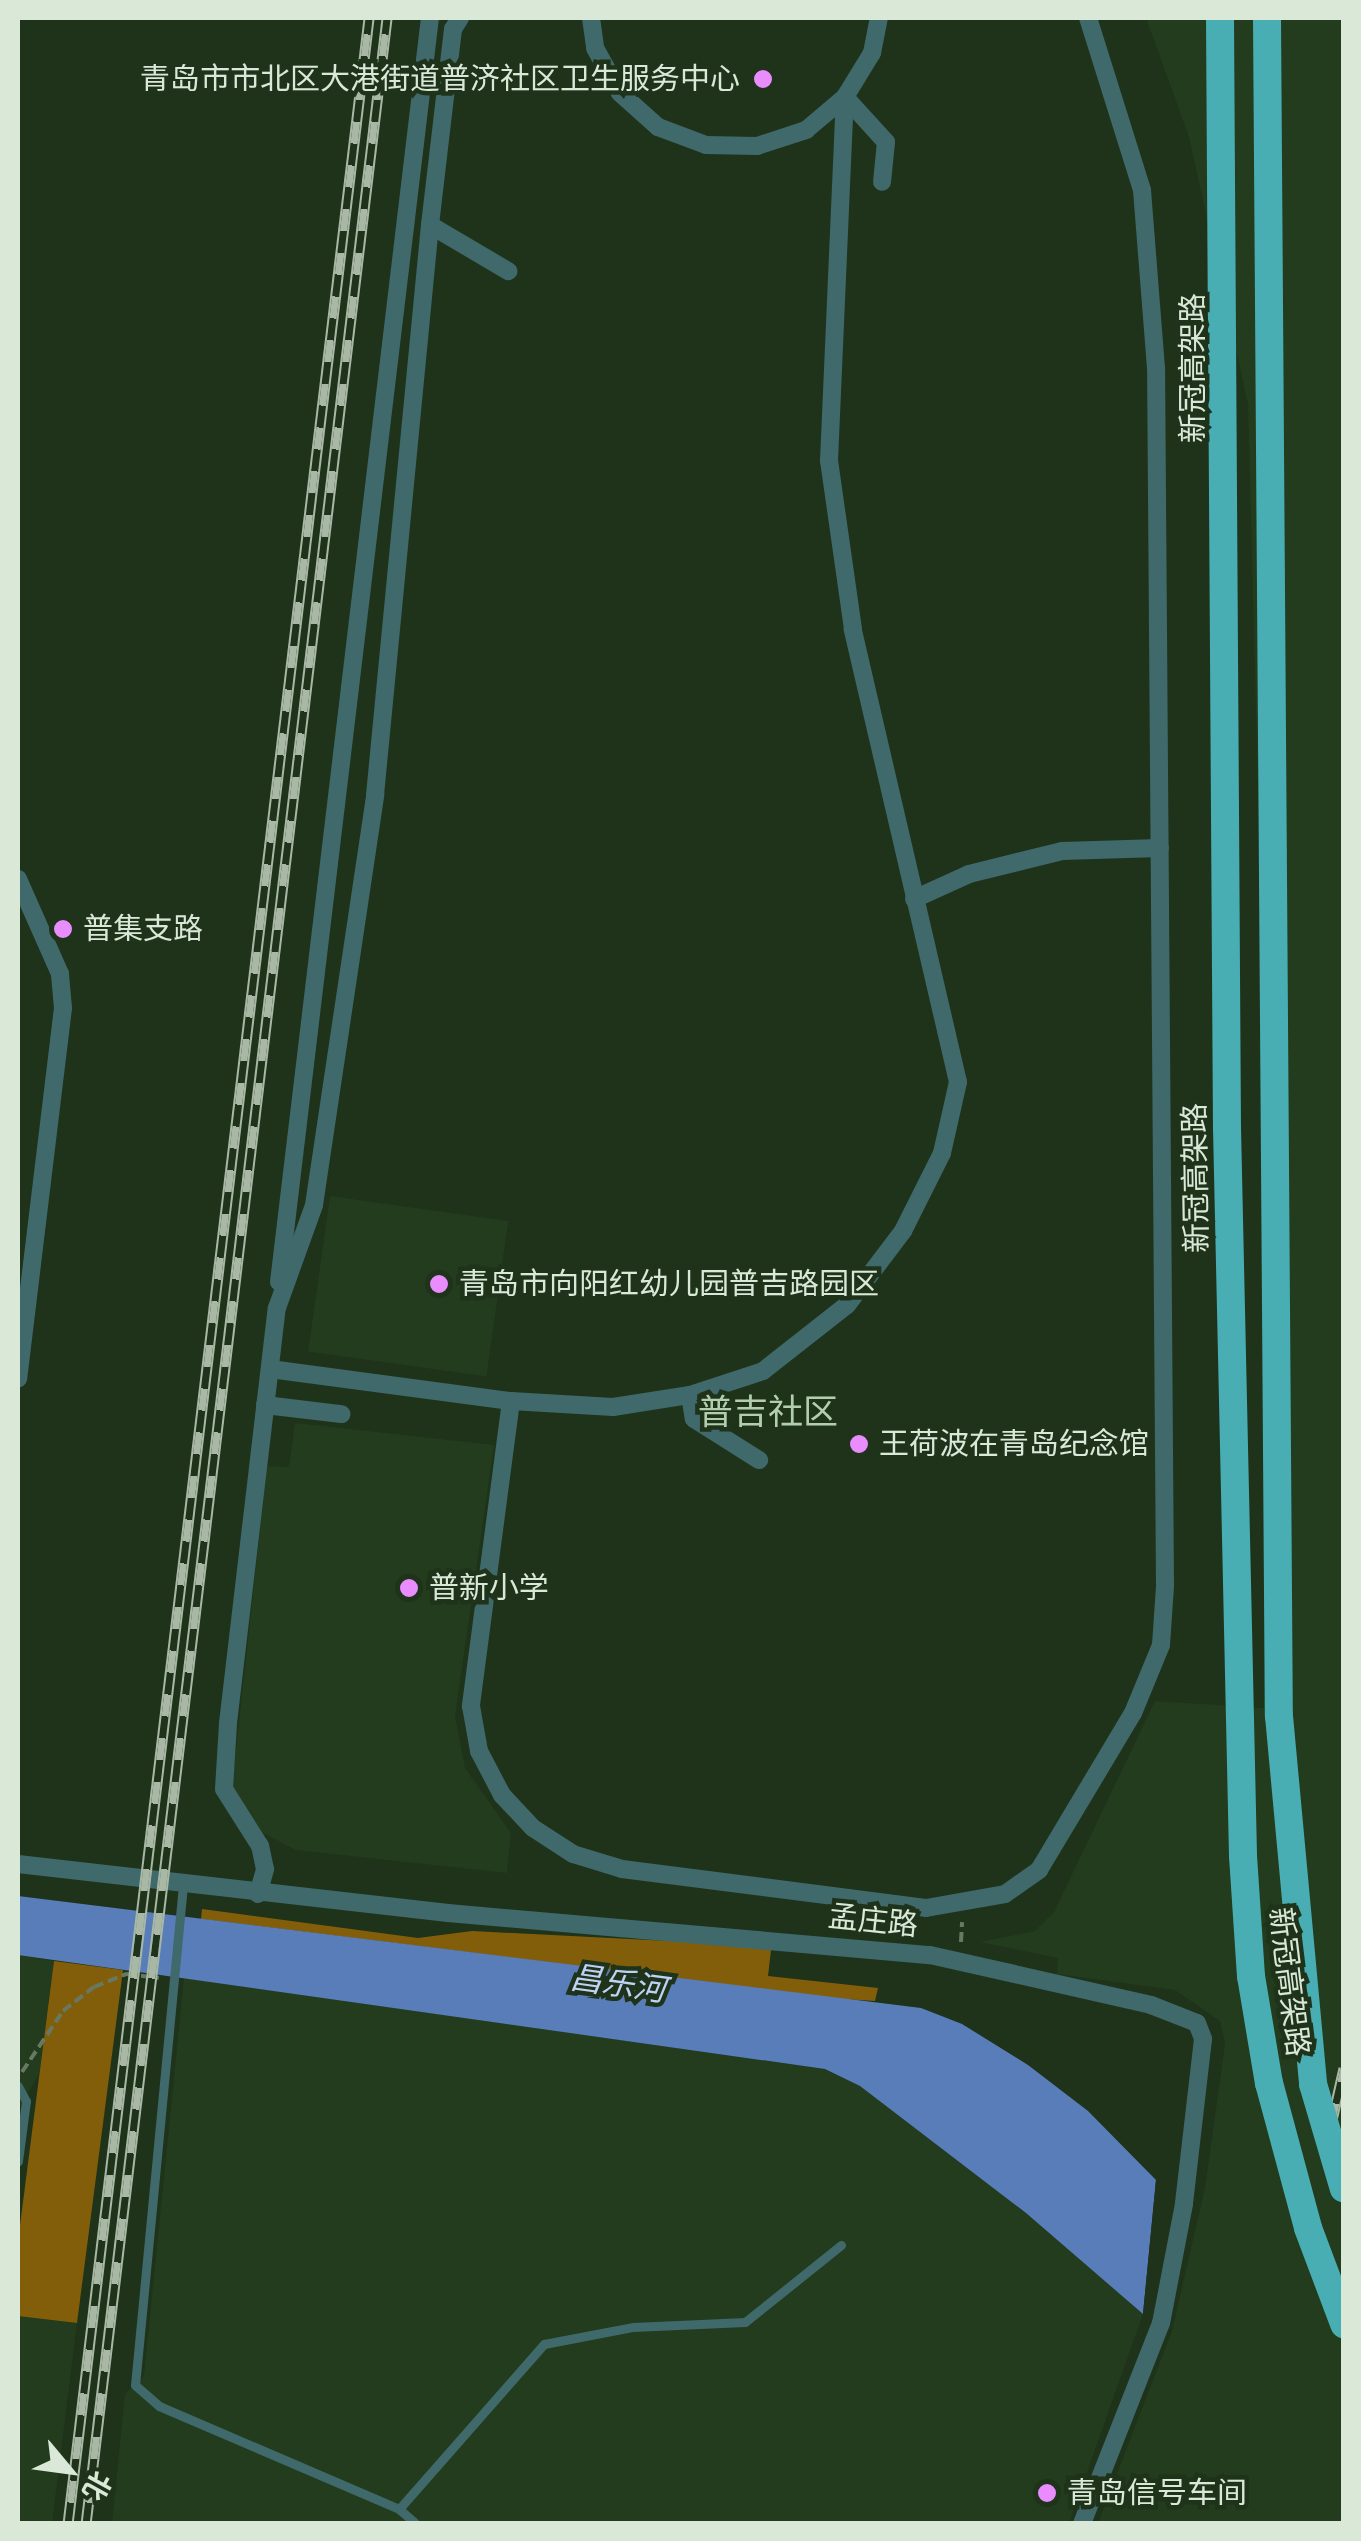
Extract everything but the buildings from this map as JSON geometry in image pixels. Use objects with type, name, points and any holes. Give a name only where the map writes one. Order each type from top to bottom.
[{"type":"highway","name":"新冠高架路","points":[[1220,18],[1227,1128],[1243,1856],[1251,1976],[1269,2083],[1308,2228],[1344,2324]]},
{"type":"highway","name":"新冠高架路","points":[[1267,18],[1279,1716],[1312,2084],[1344,2189]]},
{"type":"street","points":[[258,1894],[264,1870],[260,1846],[224,1789],[430,18]]},
{"type":"street","points":[[277,1308],[314,1205],[372,814],[430,225],[453,28],[460,18]]},
{"type":"street","points":[[591,18],[595,48],[620,93],[658,126],[706,145],[757,146],[806,130],[845,97],[872,53],[879,18]]},
{"type":"street","points":[[511,1401],[470,1706],[480,1750],[502,1795],[533,1828],[573,1854],[622,1869],[926,1908],[1004,1894],[1039,1870],[1133,1713],[1161,1645],[1156,368],[1142,190],[1088,18]]},
{"type":"street","points":[[270,1369],[511,1401],[613,1407],[690,1395],[764,1371],[847,1305],[903,1230],[942,1153],[958,1082],[852,629],[829,461],[845,97]]},
{"type":"street","points":[[845,97],[886,142],[882,182]]},
{"type":"street","points":[[430,225],[508,271]]},
{"type":"street","points":[[914,899],[969,874],[1062,852],[1160,848]]},
{"type":"street","points":[[18,879],[60,974],[62,1008],[18,1378]]},
{"type":"street","points":[[690,1395],[694,1419],[759,1460]]},
{"type":"street","points":[[266,1405],[341,1414]]},
{"type":"street","name":"孟庄路","points":[[18,1864],[258,1894],[930,1955],[1151,2005],[1197,2023],[1203,2039],[1184,2204],[1162,2322],[1082,2524]]},
{"type":"lane","points":[[183,1885],[135,2385],[160,2406],[399,2509],[416,2524]]},
{"type":"lane","points":[[18,2083],[26,2101],[18,2161]]},
{"type":"lane","points":[[399,2509],[544,2344],[633,2328],[745,2322],[841,2246]]},
{"type":"path","points":[[18,2083],[63,2010],[94,1987],[126,1974],[174,1978]]},
{"type":"shaded area","points":[[1146,18],[1343,18],[1343,2523],[1098,2523],[1172,2331],[1205,2188],[1225,2044],[1220,2021],[1175,1990],[1057,1974],[1058,1958],[980,1942],[1035,1931],[1054,1912],[1155,1701],[1264,1708],[1269,1219],[1248,404],[1189,137]]},
{"type":"shaded area","points":[[330,1196],[508,1221],[486,1377],[308,1351]]},
{"type":"shaded area","points":[[295,1423],[494,1445],[455,1716],[465,1768],[511,1833],[507,1873],[296,1850],[261,1832],[232,1786],[267,1466],[289,1467]]},
{"type":"shaded area","points":[[202,1909],[418,1938],[472,1931],[771,1950],[768,1976],[878,1988],[875,2001],[843,1999],[201,1919]]},
{"type":"shaded area","points":[[18,1955],[54,1961],[39,2074],[18,2109]]},
{"type":"shaded area","points":[[54,1961],[123,1970],[77,2323],[18,2316],[18,2241]]},
{"type":"shaded area","points":[[184,1978],[825,2069],[860,2086],[1026,2213],[1143,2314],[1069,2523],[112,2524],[125,2394],[144,2376]]},
{"type":"shaded area","points":[[18,2316],[77,2323],[52,2523],[18,2524]]},
{"type":"water","name":"昌乐河","points":[[18,1896],[921,2008],[962,2024],[1028,2065],[1088,2111],[1156,2180],[1143,2314],[1026,2213],[860,2086],[825,2069],[18,1955]]},
{"type":"pier","points":[[1156,2180],[1161,2183],[1147,2317],[1143,2314]]},
{"type":"railway","points":[[68,2524],[369,18]]},
{"type":"railway","points":[[86,2524],[387,18]]},
{"type":"railway","points":[[1326,2146],[1344,2068]]},
{"type":"place","name":"青岛市市北区大港街道普济社区卫生服务中心","points":[[763,79]]},
{"type":"place","name":"普集支路","points":[[63,929]]},
{"type":"place","name":"青岛市向阳红幼儿园普吉路园区","points":[[439,1284]]},
{"type":"place","name":"王荷波在青岛纪念馆","points":[[859,1444]]},
{"type":"place","name":"普新小学","points":[[409,1588]]},
{"type":"place","name":"青岛信号车间","points":[[1047,2493]]},
{"type":"district","name":"普吉社区","points":[[768,1412]]}]
